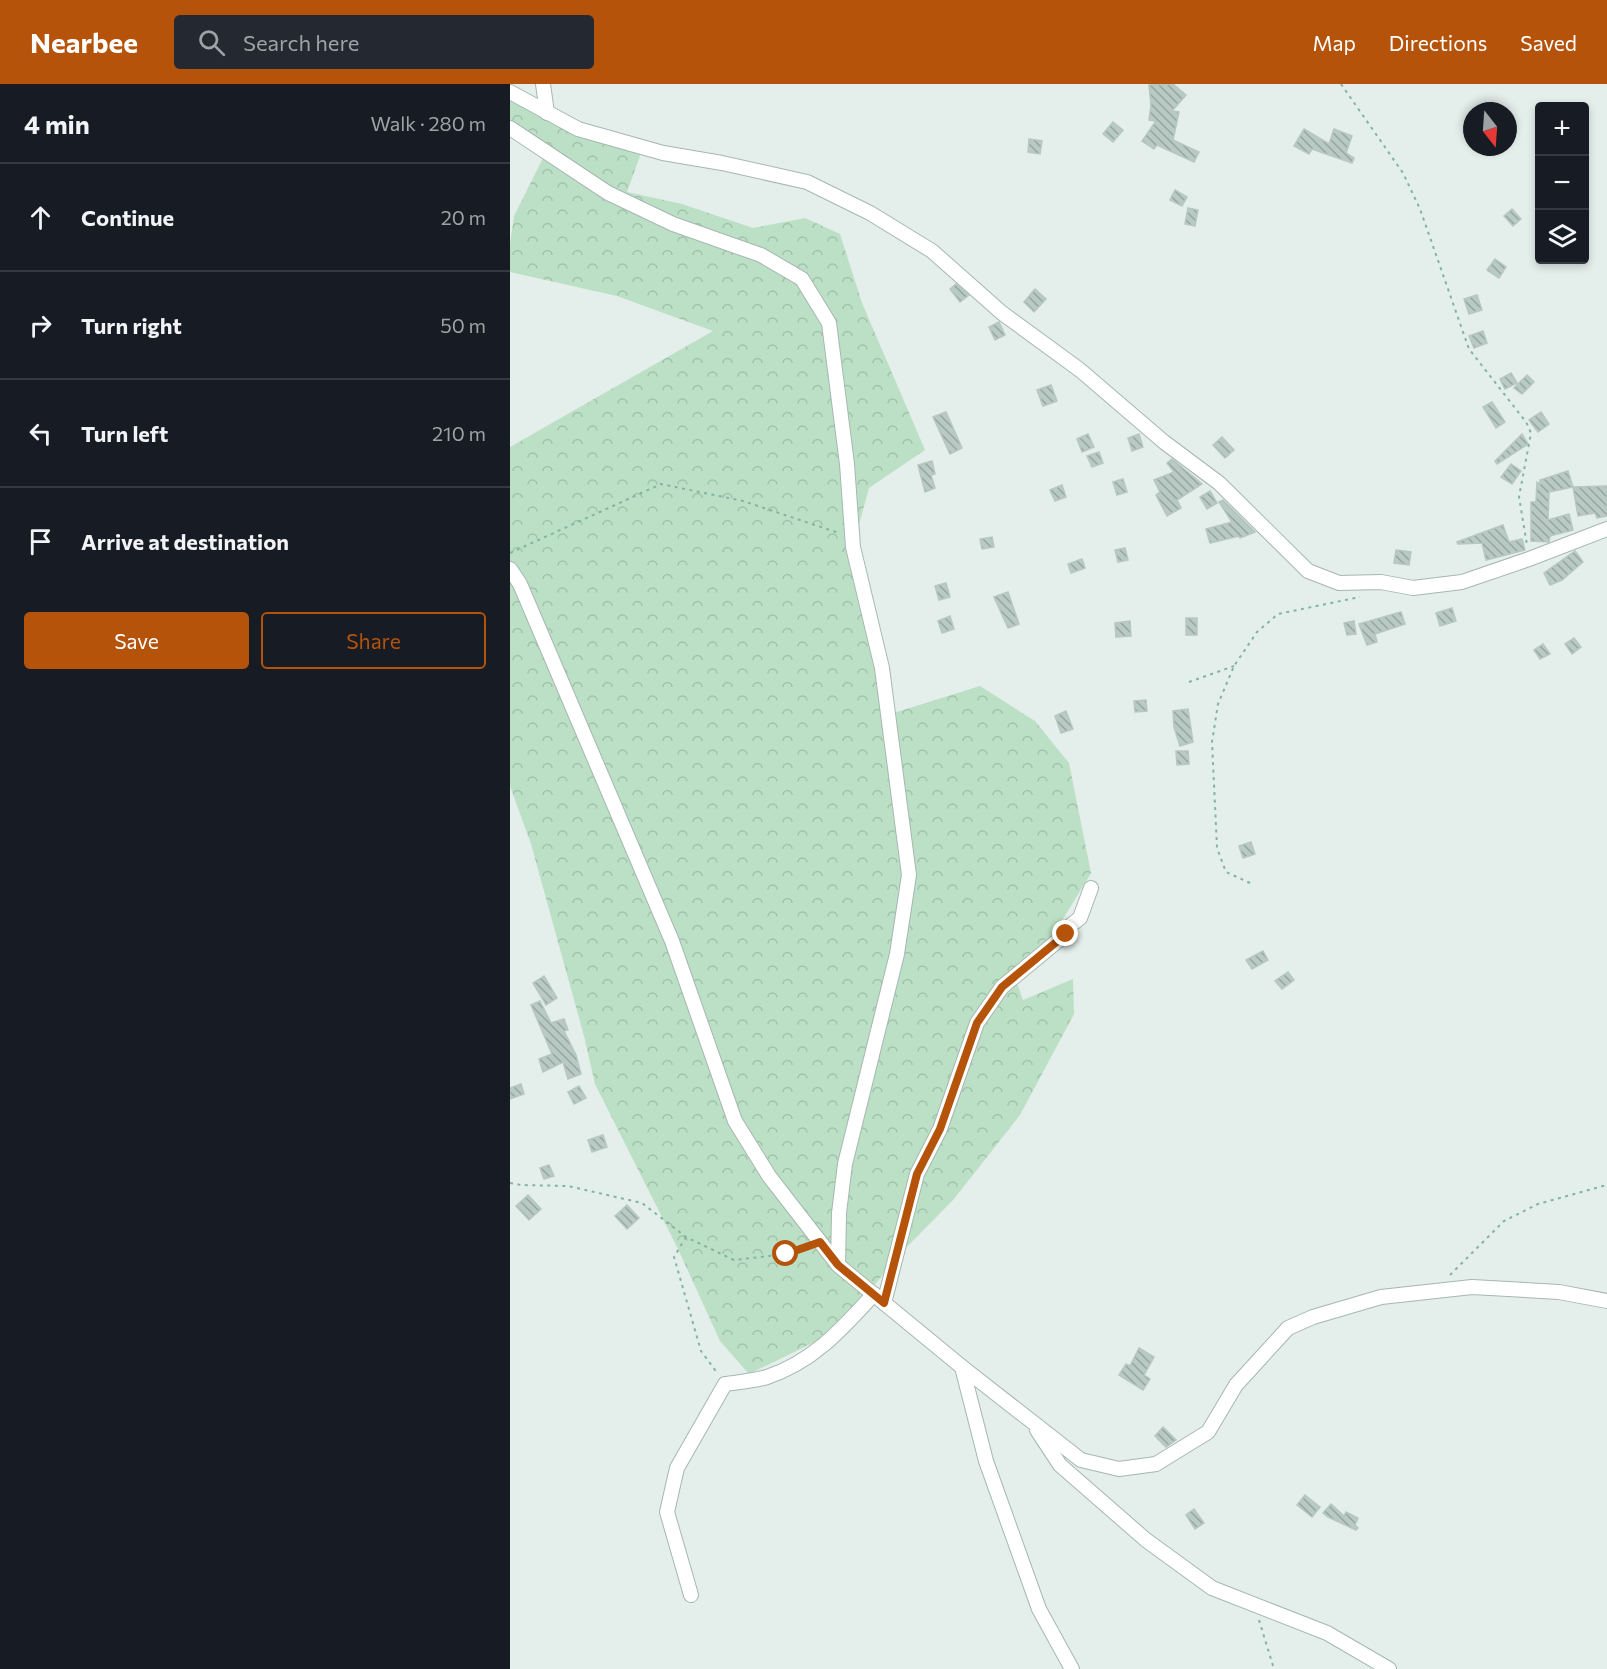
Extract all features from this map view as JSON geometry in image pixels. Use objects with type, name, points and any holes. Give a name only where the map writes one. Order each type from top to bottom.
[{"type":"street","points":[[543,84],[547,113]]},
{"type":"street","points":[[510,92],[579,129],[663,153],[722,163],[807,182],[870,213],[932,252],[1002,313],[1080,370],[1164,442],[1219,483],[1308,571],[1339,583],[1381,582],[1413,588],[1462,582],[1607,529]]},
{"type":"street","points":[[510,128],[608,194],[673,224],[761,255],[802,279],[829,322],[847,464],[852,538],[882,668],[909,875],[897,954],[845,1164],[839,1213],[838,1265]]},
{"type":"street","points":[[510,569],[520,584],[672,941],[735,1121],[769,1176],[838,1265],[962,1367],[1081,1460],[1119,1469],[1156,1464],[1208,1431],[1236,1385],[1288,1328],[1313,1317],[1382,1297],[1472,1287],[1559,1292],[1607,1301]]},
{"type":"street","points":[[692,1595],[667,1512],[677,1468],[725,1384],[765,1378],[791,1367],[831,1341],[879,1299],[917,1174],[940,1129],[977,1023],[1002,987],[1066,934],[1071,925],[1080,918],[1091,888]]},
{"type":"street","points":[[962,1367],[986,1461],[1039,1609],[1072,1669]]},
{"type":"street","points":[[1030,1420],[1060,1465],[1146,1540],[1212,1588],[1327,1633],[1389,1669]]},
{"type":"path","points":[[1341,84],[1403,173],[1420,209],[1468,349],[1526,422],[1531,433],[1520,497],[1529,559]]},
{"type":"path","points":[[510,553],[660,484],[743,501],[852,538]]},
{"type":"path","points":[[1250,883],[1226,872],[1217,848],[1212,742],[1218,704],[1234,666],[1257,632],[1278,614],[1368,596]]},
{"type":"path","points":[[1189,682],[1234,666]]},
{"type":"path","points":[[510,1183],[568,1186],[642,1203],[686,1237],[734,1260],[786,1254],[820,1242]]},
{"type":"path","points":[[1433,1291],[1504,1221],[1538,1204],[1607,1185]]},
{"type":"path","points":[[686,1237],[674,1257],[701,1351],[725,1384]]},
{"type":"path","points":[[1254,1603],[1274,1669]]},
{"type":"green space","points":[[510,92],[568,120],[644,145],[627,192],[682,204],[753,228],[805,218],[840,234],[862,303],[925,450],[869,488],[857,532],[887,715],[980,686],[1035,721],[1069,763],[1091,873],[1043,952],[1017,983],[1023,1000],[1073,979],[1074,1014],[1020,1115],[954,1199],[899,1255],[837,1331],[749,1374],[720,1341],[678,1249],[595,1084],[531,844],[510,786],[510,447],[713,331],[617,296],[510,272],[510,244],[514,216],[546,152],[510,128]]},
{"type":"building","points":[[1173,84],[1186,95],[1172,111],[1179,112],[1173,140],[1199,152],[1194,162],[1157,145],[1154,149],[1142,141],[1156,121],[1149,120],[1151,105],[1149,85]]},
{"type":"building","points":[[1113,122],[1123,130],[1113,142],[1103,134]]},
{"type":"building","points":[[1304,129],[1329,144],[1334,129],[1352,136],[1346,153],[1354,158],[1352,163],[1312,149],[1309,154],[1294,146]]},
{"type":"building","points":[[1029,139],[1042,141],[1040,154],[1028,152]]},
{"type":"building","points":[[1175,190],[1187,197],[1182,206],[1170,200]]},
{"type":"building","points":[[1188,208],[1198,210],[1195,226],[1185,224]]},
{"type":"building","points":[[1512,209],[1521,219],[1513,226],[1504,216]]},
{"type":"building","points":[[1495,259],[1506,267],[1499,278],[1487,270]]},
{"type":"building","points":[[956,284],[969,295],[960,302],[950,289]]},
{"type":"building","points":[[1035,289],[1046,299],[1034,312],[1024,302]]},
{"type":"building","points":[[1477,295],[1482,310],[1469,314],[1464,299]]},
{"type":"building","points":[[999,322],[1005,335],[995,340],[989,327]]},
{"type":"building","points":[[1483,331],[1487,343],[1474,348],[1469,336]]},
{"type":"building","points":[[1511,373],[1517,383],[1505,389],[1500,379]]},
{"type":"building","points":[[1527,375],[1534,382],[1522,394],[1514,388]]},
{"type":"building","points":[[1051,385],[1057,401],[1043,406],[1037,390]]},
{"type":"building","points":[[1492,402],[1505,422],[1496,428],[1483,407]]},
{"type":"building","points":[[946,412],[962,448],[950,454],[933,417]]},
{"type":"building","points":[[1541,412],[1549,424],[1538,432],[1529,420]]},
{"type":"building","points":[[1088,434],[1094,447],[1082,452],[1077,439]]},
{"type":"building","points":[[1139,434],[1143,447],[1132,451],[1128,438]]},
{"type":"building","points":[[1522,434],[1528,444],[1497,464],[1495,461]]},
{"type":"building","points":[[1222,437],[1234,450],[1225,458],[1213,445]]},
{"type":"building","points":[[1099,452],[1103,463],[1092,467],[1087,456]]},
{"type":"building","points":[[1172,459],[1202,484],[1177,500],[1181,508],[1167,516],[1156,495],[1160,492],[1154,480],[1174,472],[1167,463]]},
{"type":"building","points":[[932,461],[935,474],[931,475],[935,488],[925,492],[918,465]]},
{"type":"building","points":[[1511,464],[1521,471],[1512,484],[1501,477]]},
{"type":"building","points":[[1568,471],[1573,487],[1549,492],[1548,520],[1569,514],[1573,530],[1550,536],[1549,542],[1531,541],[1531,502],[1536,502],[1537,482],[1540,484],[1540,480]]},
{"type":"building","points":[[1123,479],[1127,492],[1117,495],[1113,482]]},
{"type":"building","points":[[1062,485],[1066,497],[1055,501],[1050,490]]},
{"type":"building","points":[[1607,486],[1607,516],[1597,518],[1595,513],[1578,516],[1573,487]]},
{"type":"building","points":[[1210,491],[1217,503],[1207,509],[1200,497]]},
{"type":"building","points":[[1223,500],[1255,532],[1240,538],[1239,536],[1210,543],[1206,529],[1232,522],[1219,502]]},
{"type":"building","points":[[1503,525],[1509,542],[1522,539],[1525,550],[1486,560],[1482,543],[1458,544],[1457,542]]},
{"type":"building","points":[[992,537],[994,547],[982,549],[980,539]]},
{"type":"building","points":[[1125,548],[1128,560],[1118,562],[1115,550]]},
{"type":"building","points":[[1396,550],[1411,552],[1409,565],[1394,563]]},
{"type":"building","points":[[1575,551],[1583,562],[1562,580],[1550,585],[1544,573]]},
{"type":"building","points":[[1082,559],[1085,568],[1071,573],[1068,564]]},
{"type":"building","points":[[946,583],[950,597],[939,600],[935,586]]},
{"type":"building","points":[[1008,592],[1019,624],[1008,628],[994,597]]},
{"type":"building","points":[[1452,608],[1456,621],[1440,626],[1436,613]]},
{"type":"building","points":[[1401,612],[1405,624],[1375,634],[1377,642],[1367,645],[1359,624]]},
{"type":"building","points":[[950,616],[954,629],[942,633],[938,621]]},
{"type":"building","points":[[1186,618],[1197,618],[1197,635],[1186,635]]},
{"type":"building","points":[[1130,621],[1131,636],[1116,637],[1115,623]]},
{"type":"building","points":[[1354,621],[1356,634],[1347,635],[1344,623]]},
{"type":"building","points":[[1574,638],[1581,647],[1572,654],[1565,644]]},
{"type":"building","points":[[1543,644],[1550,654],[1540,659],[1534,650]]},
{"type":"building","points":[[1146,700],[1147,711],[1135,712],[1134,701]]},
{"type":"building","points":[[1188,709],[1193,742],[1180,746],[1174,727],[1173,711]]},
{"type":"building","points":[[1066,711],[1073,729],[1061,733],[1055,716]]},
{"type":"building","points":[[1176,751],[1188,751],[1189,764],[1177,765]]},
{"type":"building","points":[[1251,842],[1255,854],[1243,858],[1239,846]]},
{"type":"building","points":[[1263,951],[1268,960],[1252,969],[1246,960]]},
{"type":"building","points":[[1288,972],[1294,980],[1282,989],[1275,981]]},
{"type":"building","points":[[544,976],[557,998],[546,1005],[533,983]]},
{"type":"building","points":[[540,1001],[551,1023],[564,1019],[568,1030],[564,1031],[576,1055],[581,1074],[568,1079],[563,1062],[543,1072],[539,1059],[552,1054],[531,1005]]},
{"type":"building","points":[[521,1084],[524,1094],[510,1099],[510,1088]]},
{"type":"building","points":[[579,1086],[586,1098],[574,1104],[568,1092]]},
{"type":"building","points":[[603,1135],[607,1147],[592,1152],[588,1140]]},
{"type":"building","points":[[549,1165],[554,1176],[544,1179],[540,1168]]},
{"type":"building","points":[[528,1195],[541,1209],[529,1220],[516,1206]]},
{"type":"building","points":[[627,1205],[639,1218],[627,1229],[615,1216]]},
{"type":"building","points":[[1139,1348],[1154,1357],[1144,1375],[1150,1379],[1143,1390],[1119,1375],[1126,1364],[1130,1366]]},
{"type":"building","points":[[1163,1427],[1176,1440],[1166,1447],[1155,1436]]},
{"type":"building","points":[[1305,1495],[1320,1507],[1312,1517],[1297,1505]]},
{"type":"building","points":[[1331,1504],[1344,1516],[1346,1512],[1358,1518],[1355,1525],[1358,1528],[1356,1530],[1323,1513]]},
{"type":"building","points":[[1194,1509],[1204,1523],[1195,1529],[1186,1515]]},
{"type":"route","points":[[786,1254],[820,1242],[838,1265],[884,1303],[917,1174],[940,1129],[977,1023],[1002,987],[1066,934]]}]
